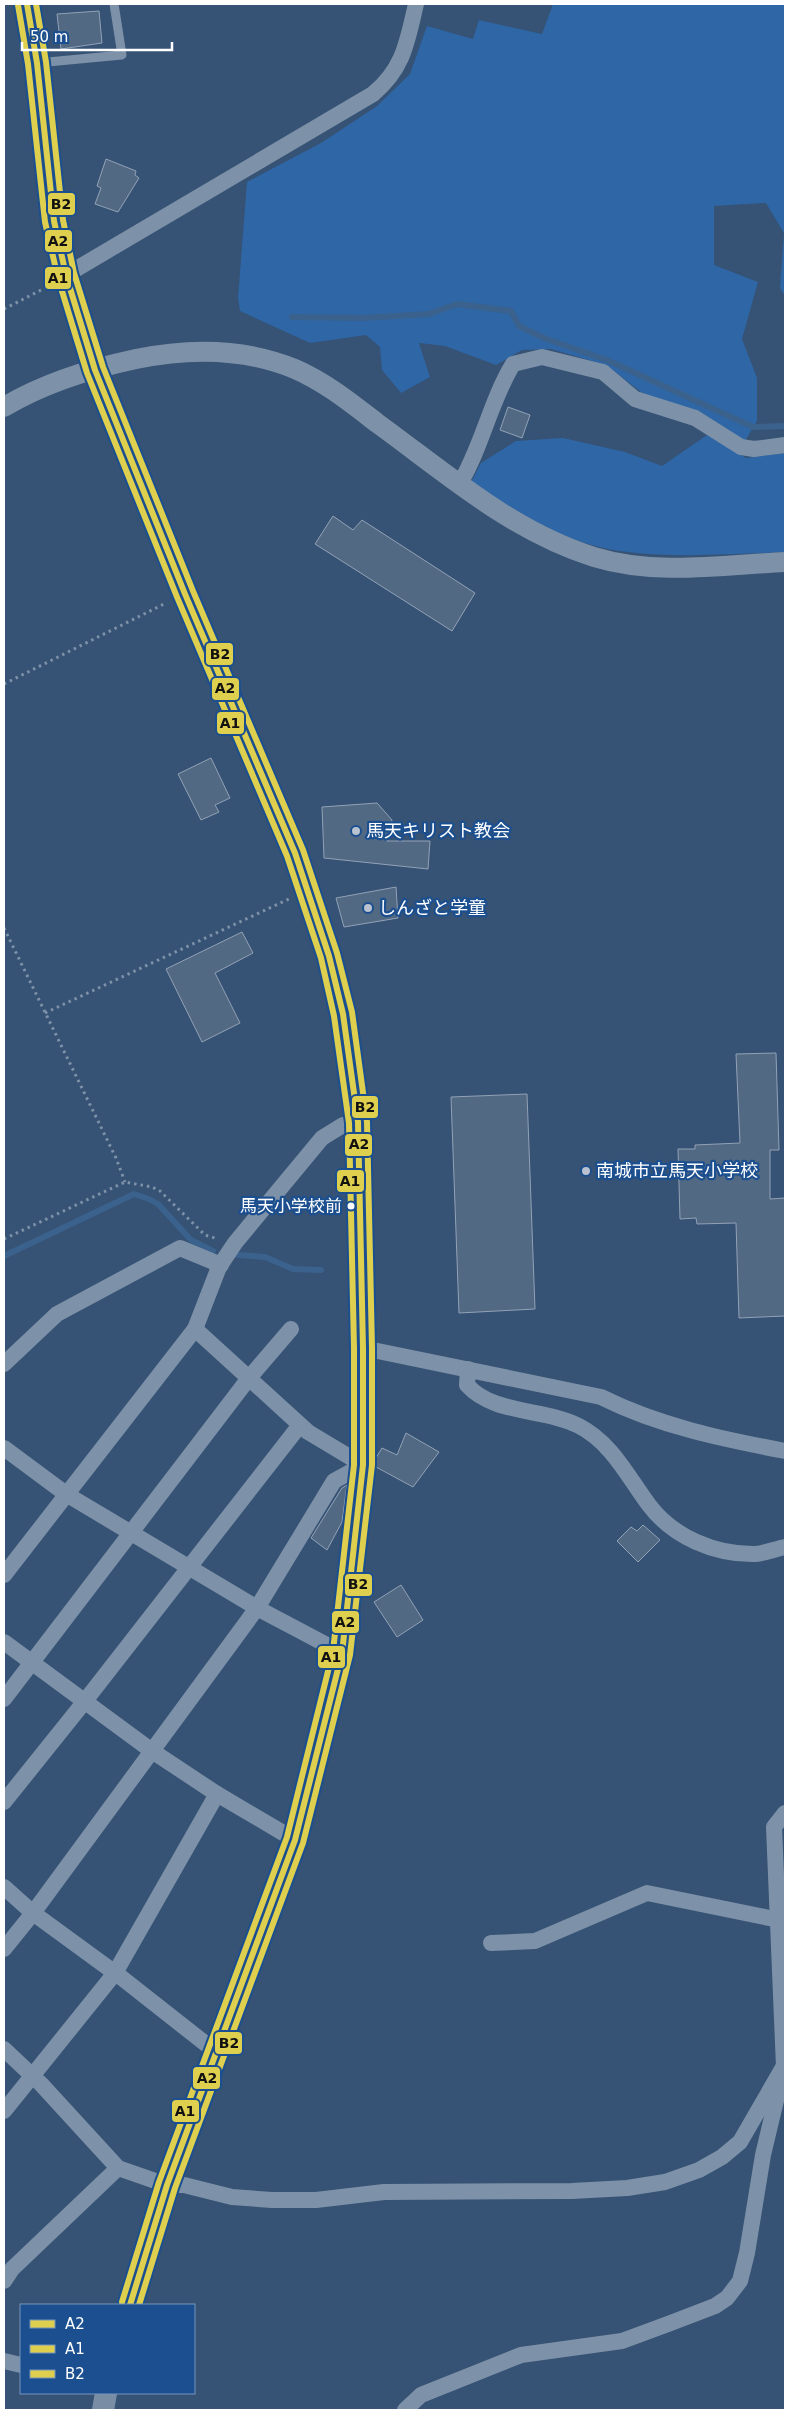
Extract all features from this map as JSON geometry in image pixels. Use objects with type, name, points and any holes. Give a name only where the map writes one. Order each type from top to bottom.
[{"type":"main road","points":[[29,4],[52,205],[66,275],[94,370],[185,594],[295,853],[309,892],[329,956],[343,1014],[358,1122],[363,1348],[363,1465],[342,1653],[295,1840],[167,2185],[130,2304]]},
{"type":"main road","points":[[103,2410],[106,2394]]},
{"type":"street","points":[[66,275],[373,94],[388,82],[399,65],[416,4]]},
{"type":"street","points":[[4,407],[41,386],[94,370],[156,355],[219,351],[255,357],[295,369],[333,390],[459,485],[516,524],[593,557],[622,564],[655,567],[717,567],[785,562]]},
{"type":"street","points":[[459,485],[469,468],[504,378],[513,364],[542,357],[603,372],[635,399],[695,418],[742,447],[754,449],[785,445]]},
{"type":"street","points":[[4,1575],[196,1329],[221,1265],[235,1243],[322,1138],[343,1125],[358,1122]]},
{"type":"street","points":[[4,1364],[57,1314],[180,1248],[221,1265]]},
{"type":"street","points":[[196,1329],[308,1432],[363,1465]]},
{"type":"street","points":[[4,1699],[249,1378],[291,1329]]},
{"type":"street","points":[[363,1348],[601,1397],[635,1414],[661,1423],[785,1451]]},
{"type":"street","points":[[468,1369],[467,1385],[475,1394],[491,1403],[553,1415],[580,1426],[601,1440],[619,1462],[650,1507],[669,1526],[692,1541],[730,1553],[757,1554],[785,1546]]},
{"type":"street","points":[[4,1802],[300,1425]]},
{"type":"street","points":[[4,1448],[66,1494],[257,1608],[342,1653]]},
{"type":"street","points":[[4,1949],[33,1913],[257,1608],[334,1481],[363,1465]]},
{"type":"street","points":[[4,1642],[152,1751],[217,1794],[295,1840]]},
{"type":"street","points":[[4,2111],[115,1973],[217,1794]]},
{"type":"street","points":[[405,2410],[421,2394],[521,2355],[622,2341],[715,2306],[727,2298],[740,2281],[744,2268],[763,2155],[784,2066],[774,1827],[785,1813]]},
{"type":"street","points":[[4,1887],[33,1913],[115,1973],[216,2052]]},
{"type":"street","points":[[491,1943],[535,1941],[647,1893],[779,1920]]},
{"type":"street","points":[[4,2049],[32,2075],[118,2168],[167,2185],[184,2185],[232,2197],[316,2200],[384,2192],[572,2191],[627,2188],[665,2182],[699,2170],[722,2157],[740,2142],[784,2066]]},
{"type":"street","points":[[4,2281],[12,2269],[118,2168]]},
{"type":"street","points":[[4,2361],[20,2365]]},
{"type":"lane","points":[[37,63],[122,55],[114,4]]},
{"type":"path","points":[[4,308],[66,275]]},
{"type":"path","points":[[4,684],[185,594]]},
{"type":"path","points":[[45,1013],[279,903],[309,892]]},
{"type":"path","points":[[4,928],[116,1158],[125,1182]]},
{"type":"path","points":[[4,1239],[125,1182],[152,1187],[160,1191],[205,1235],[235,1243]]},
{"type":"shaded area","points":[[553,4],[785,4],[785,296],[780,288],[784,233],[766,203],[714,206],[714,265],[758,282],[742,339],[757,378],[757,421],[745,441],[641,392],[606,365],[551,349],[522,350],[496,365],[445,346],[419,343],[430,377],[401,393],[382,370],[380,347],[366,335],[310,343],[240,311],[238,298],[247,182],[321,143],[377,106],[410,74],[427,26],[473,39],[479,20],[542,34]]},
{"type":"shaded area","points":[[707,435],[746,458],[785,453],[785,552],[667,555],[643,554],[599,547],[548,529],[470,484],[481,463],[516,441],[563,438],[625,452],[662,466]]},
{"type":"building","points":[[99,11],[102,43],[61,49],[57,14]]},
{"type":"building","points":[[106,159],[136,171],[135,175],[139,178],[118,212],[95,204],[101,188],[97,186]]},
{"type":"building","points":[[508,407],[530,415],[522,438],[500,430]]},
{"type":"building","points":[[333,516],[353,530],[362,520],[475,593],[452,631],[315,544]]},
{"type":"building","points":[[211,758],[230,798],[215,805],[219,812],[201,820],[178,774]]},
{"type":"building","name":"馬天キリスト教会","points":[[377,803],[392,820],[387,841],[430,841],[428,869],[324,858],[322,807]]},
{"type":"building","name":"しんざと学童","points":[[396,887],[398,918],[344,927],[336,898]]},
{"type":"building","points":[[242,932],[253,953],[215,973],[240,1023],[202,1042],[166,969]]},
{"type":"building","points":[[776,1053],[779,1150],[770,1150],[770,1199],[785,1198],[785,1316],[739,1318],[736,1223],[697,1224],[696,1218],[680,1219],[678,1149],[695,1149],[695,1145],[740,1143],[736,1054]]},
{"type":"building","points":[[527,1094],[535,1309],[459,1313],[451,1097]]},
{"type":"building","points":[[406,1433],[439,1452],[413,1487],[376,1467],[376,1458],[382,1448],[397,1455]]},
{"type":"building","points":[[347,1485],[342,1522],[327,1550],[311,1538],[342,1488]]},
{"type":"building","points":[[643,1525],[660,1540],[638,1562],[617,1541],[631,1527],[637,1531]]},
{"type":"building","points":[[401,1585],[423,1620],[397,1637],[374,1602]]},
{"type":"waterway","points":[[292,317],[363,318],[429,314],[457,304],[511,311],[519,326],[544,338],[609,361],[753,427],[785,426]]},
{"type":"waterway","points":[[4,1256],[134,1194],[158,1204],[191,1240],[213,1251]]},
{"type":"waterway","points":[[238,1255],[265,1257],[293,1269],[321,1270]]},
{"type":"transit line","name":"A2","points":[[27,4],[37,63],[54,221],[66,275],[95,370],[185,594],[295,853],[329,956],[343,1014],[358,1122],[363,1348],[363,1465],[342,1653],[295,1840],[167,2185],[130,2304]]},
{"type":"transit line","name":"B2","points":[[36,4],[46,62],[63,220],[74,273],[103,367],[193,591],[303,850],[337,953],[352,1012],[367,1122],[372,1348],[372,1465],[350,1655],[303,1843],[175,2188],[139,2304]]},
{"type":"transit line","name":"A1","points":[[18,5],[28,64],[45,222],[58,278],[87,373],[177,597],[287,856],[321,958],[334,1016],[349,1123],[354,1348],[354,1465],[333,1651],[287,1837],[159,2182],[122,2302]]},
{"type":"place","name":"馬天キリスト教会","points":[[356,831]]},
{"type":"place","name":"しんざと学童","points":[[368,908]]},
{"type":"place","name":"南城市立馬天小学校","points":[[586,1171]]},
{"type":"place","name":"馬天小学校前","points":[[351,1206]]}]
